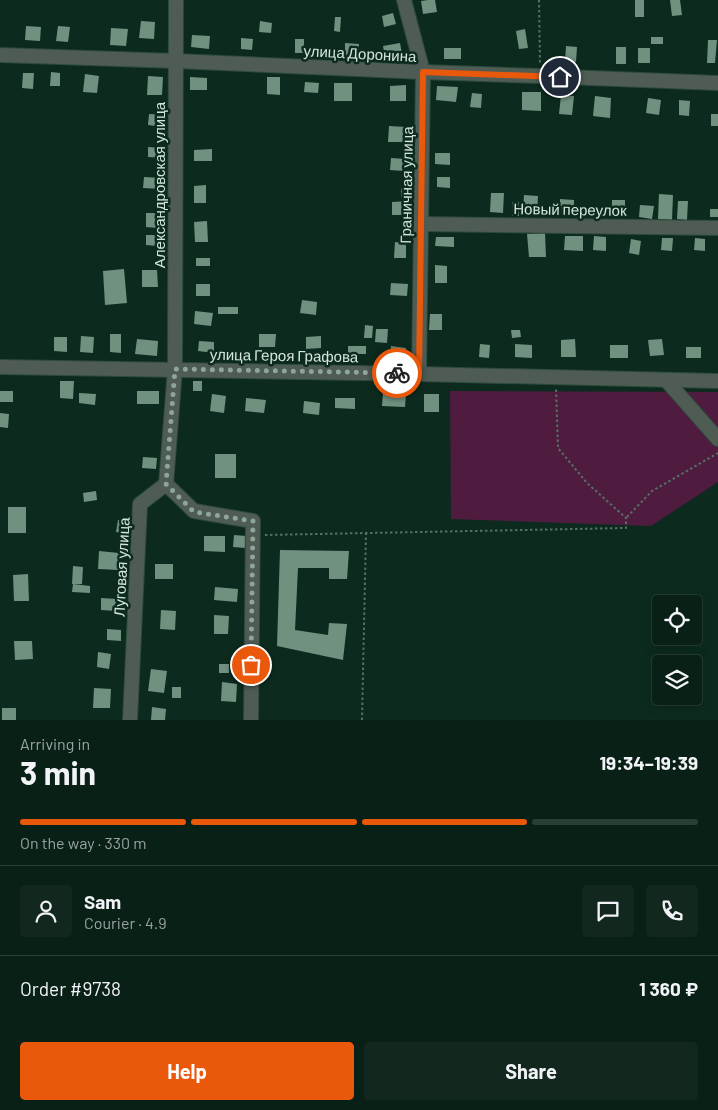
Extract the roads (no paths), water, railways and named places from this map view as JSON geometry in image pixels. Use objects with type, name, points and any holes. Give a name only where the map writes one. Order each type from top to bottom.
[{"type":"street","name":"Александровская улица","points":[[175,369],[176,0]]},
{"type":"street","name":"Граничная улица","points":[[404,0],[423,72],[419,374]]},
{"type":"street","name":"улица Доронина","points":[[0,55],[718,84]]},
{"type":"street","name":"Новый переулок","points":[[422,224],[718,228]]},
{"type":"street","name":"улица Героя Графова","points":[[0,367],[718,381]]},
{"type":"street","points":[[175,369],[166,484],[194,512],[253,521],[251,720]]},
{"type":"street","points":[[666,380],[718,439]]},
{"type":"street","name":"Луговая улица","points":[[130,720],[140,504],[166,484]]}]
